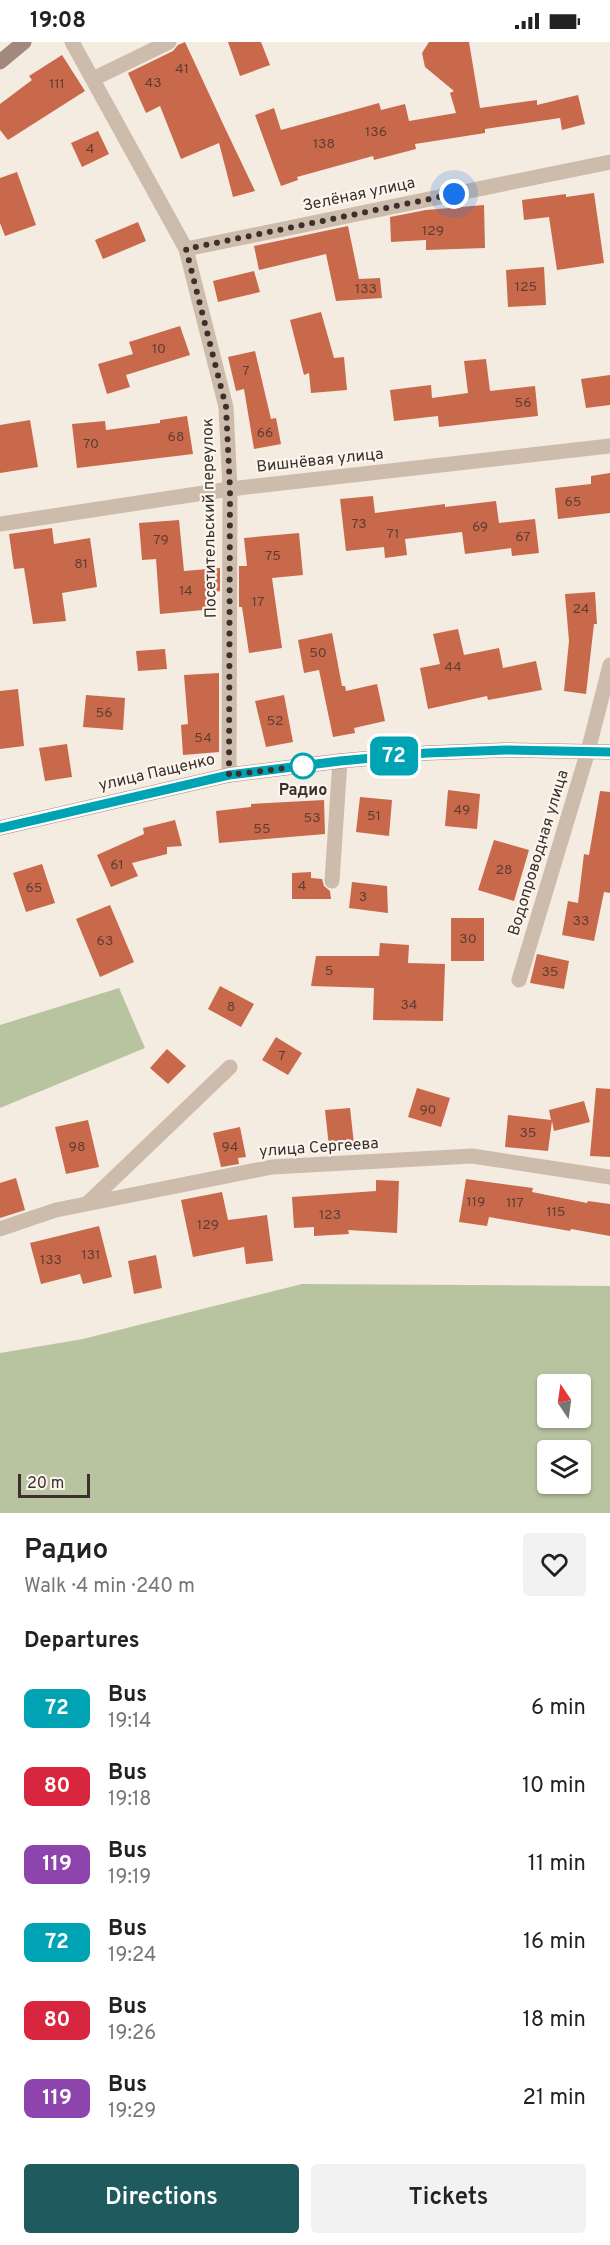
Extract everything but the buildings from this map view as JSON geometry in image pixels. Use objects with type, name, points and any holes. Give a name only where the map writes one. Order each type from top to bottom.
[{"type":"street","points":[[0,62],[24,42]]},
{"type":"street","name":"Посетительский переулок","points":[[72,42],[186,249],[226,407],[230,489],[229,775]]},
{"type":"street","points":[[93,79],[169,42]]},
{"type":"street","name":"Зелёная улица","points":[[186,249],[610,162]]},
{"type":"street","name":"Вишнёвая улица","points":[[0,524],[230,489],[610,446]]},
{"type":"street","name":"Водопроводная улица","points":[[519,981],[588,751],[610,665]]},
{"type":"street","name":"улица Пащенко","points":[[0,828],[229,775],[340,761],[427,753],[506,750],[610,752]]},
{"type":"street","points":[[332,881],[340,761]]},
{"type":"street","points":[[88,1203],[230,1067]]},
{"type":"street","name":"улица Сергеева","points":[[0,1229],[56,1209],[272,1167],[472,1156],[610,1177]]},
{"type":"green space","points":[[119,988],[145,1048],[0,1108],[0,1025]]},
{"type":"green space","points":[[302,1284],[610,1286],[610,1513],[0,1513],[0,1353],[83,1339]]},
{"type":"bus line","name":"72","points":[[0,828],[229,775],[340,761],[427,753],[506,750],[610,752]]},
{"type":"place","name":"Радио","points":[[303,766]]},
{"type":"route","points":[[303,766],[229,775],[230,489],[226,407],[186,249],[454,194]]}]
